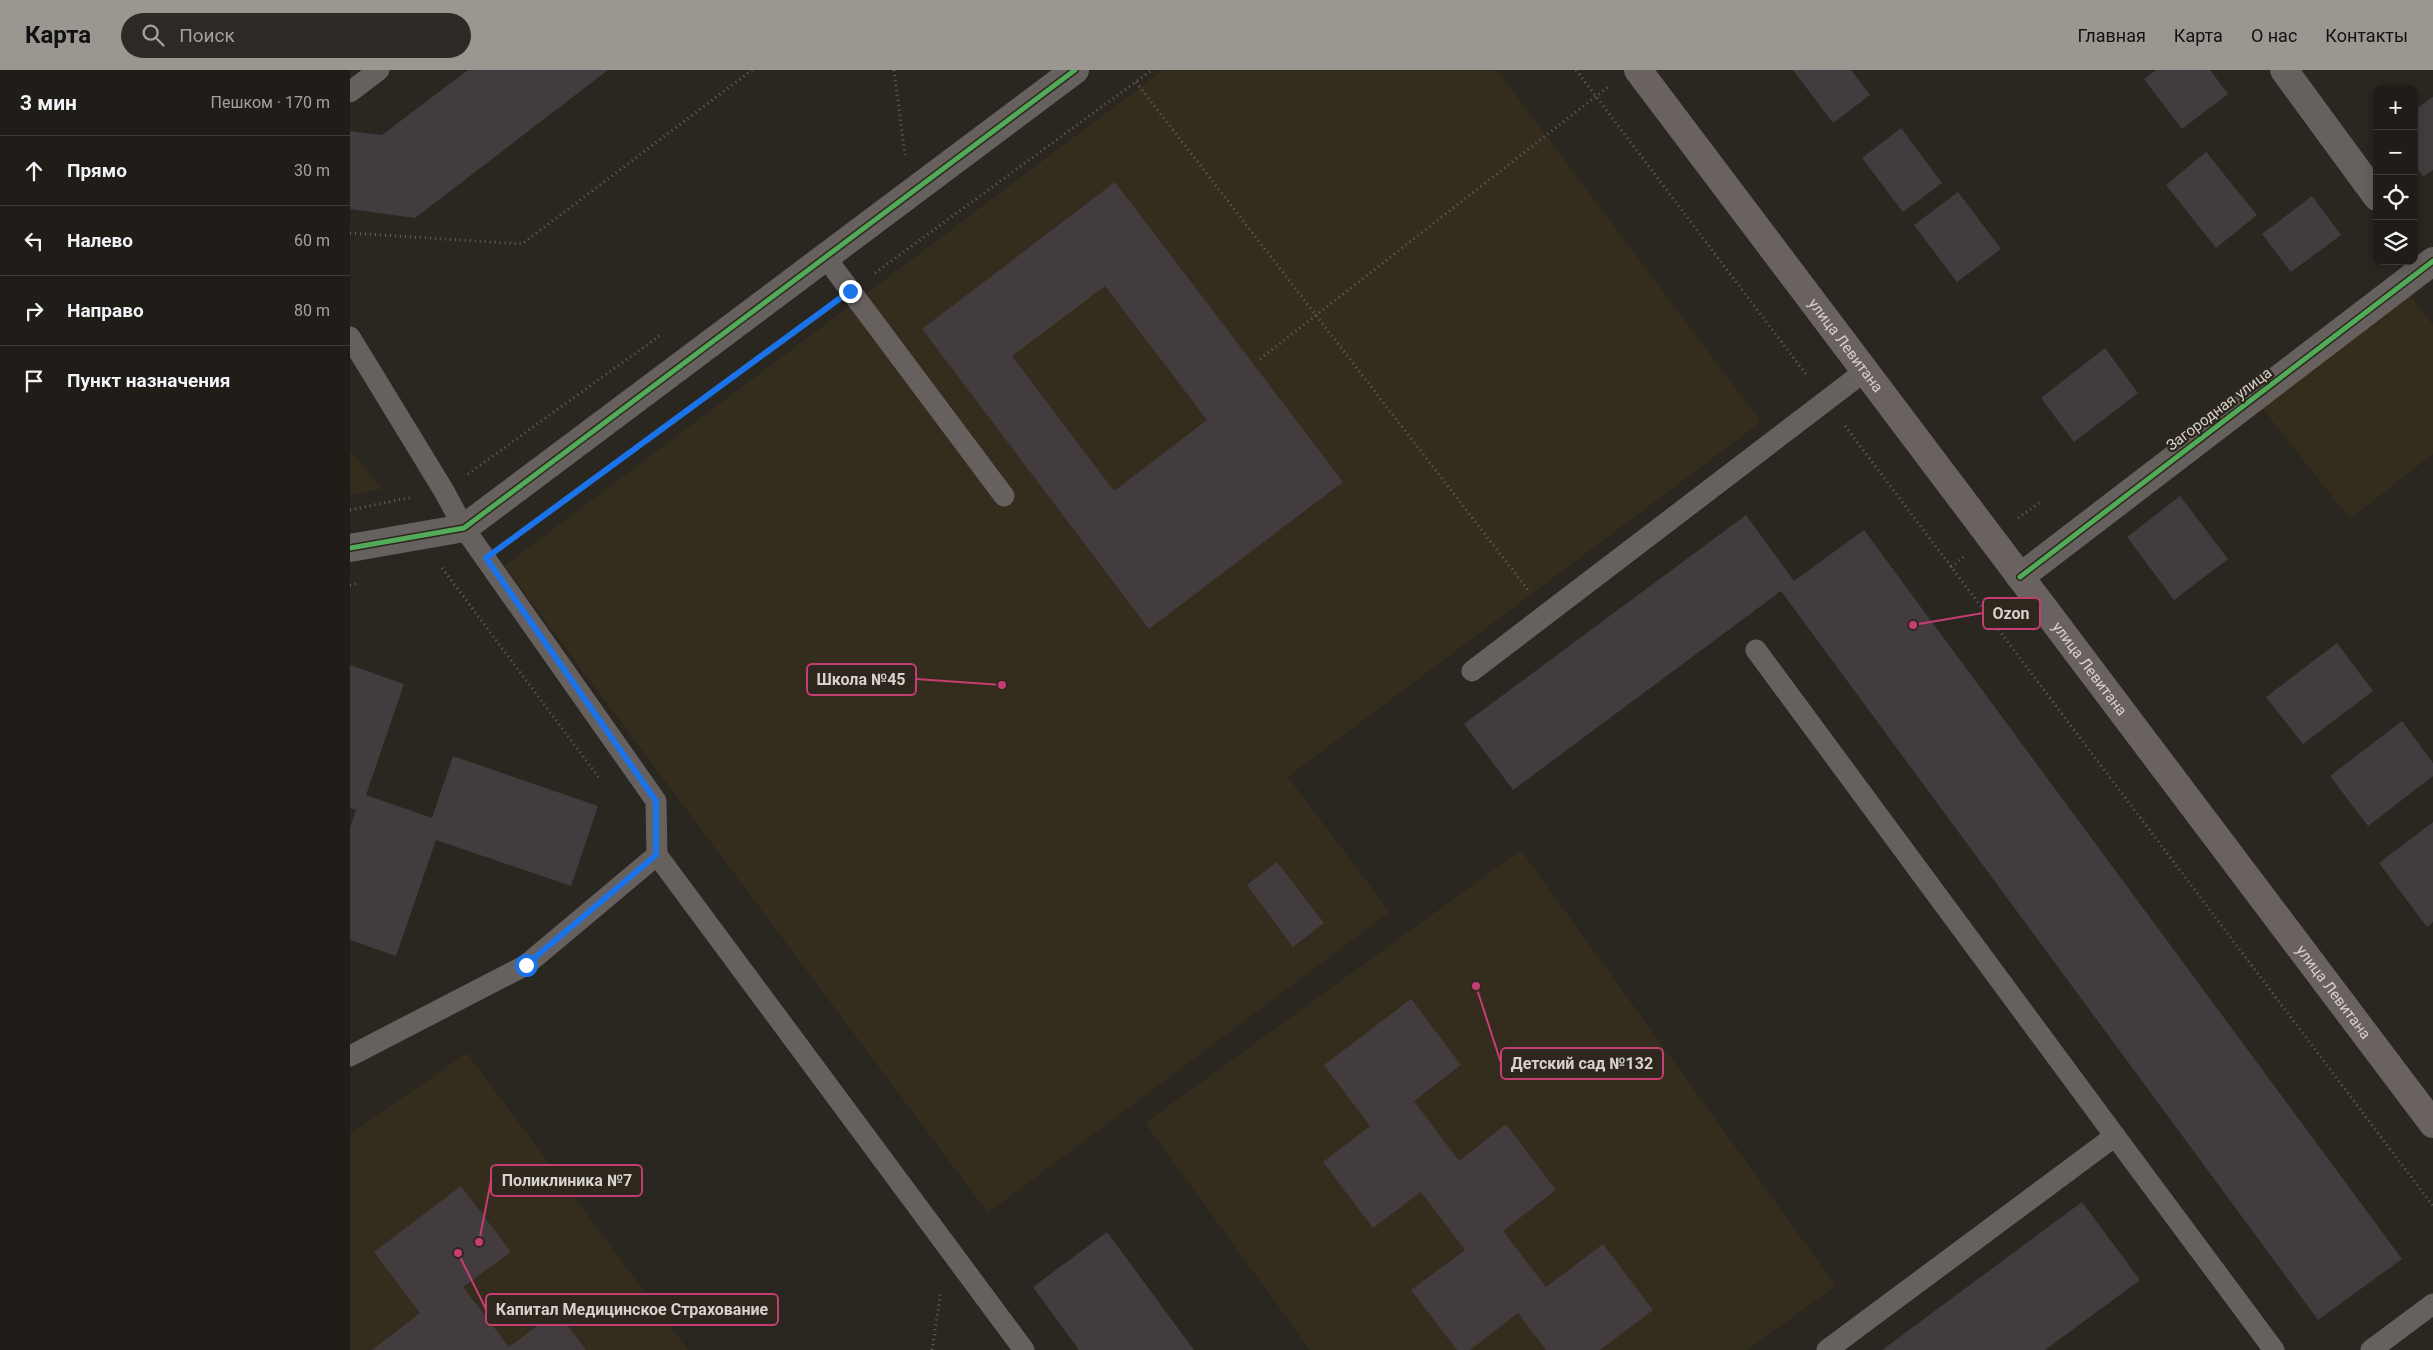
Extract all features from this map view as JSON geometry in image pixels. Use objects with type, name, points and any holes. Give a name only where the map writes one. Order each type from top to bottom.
[{"type":"main road","name":"улица Левитана","points":[[1638,70],[2433,1124]]},
{"type":"street","points":[[350,548],[464,528],[1075,70]]},
{"type":"street","points":[[2284,70],[2373,191]]},
{"type":"street","name":"Загородная улица","points":[[2020,576],[2427,262]]},
{"type":"lane","points":[[350,92],[379,70]]},
{"type":"lane","points":[[826,258],[1004,496]]},
{"type":"lane","points":[[350,336],[444,491],[464,528],[656,801],[656,855],[1024,1350]]},
{"type":"lane","points":[[1472,671],[1827,403],[1866,371]]},
{"type":"lane","points":[[1756,650],[2274,1350]]},
{"type":"lane","points":[[350,1056],[526,965],[656,855]]},
{"type":"lane","points":[[1827,1350],[2115,1136]]},
{"type":"lane","points":[[2371,1350],[2433,1304]]},
{"type":"path","points":[[350,232],[522,244],[752,70]]},
{"type":"path","points":[[894,70],[905,158],[913,152]]},
{"type":"path","points":[[442,568],[486,558],[1152,70]]},
{"type":"path","points":[[1576,70],[2433,1206]]},
{"type":"path","points":[[1136,82],[1547,615]]},
{"type":"path","points":[[1260,359],[1610,86]]},
{"type":"path","points":[[350,510],[444,491],[666,330]]},
{"type":"path","points":[[932,1350],[949,1249]]},
{"type":"shaded area","points":[[1163,70],[1497,70],[1761,422],[1288,777],[1390,912],[988,1213],[504,566]]},
{"type":"shaded area","points":[[2408,293],[2433,325],[2433,454],[2350,519],[2262,408]]},
{"type":"shaded area","points":[[350,450],[382,489],[350,495]]},
{"type":"shaded area","points":[[1521,850],[1836,1286],[1747,1350],[1310,1350],[1145,1123]]},
{"type":"shaded area","points":[[467,1053],[688,1350],[350,1350],[350,1134]]},
{"type":"building","points":[[468,70],[608,70],[415,218],[350,209],[350,131],[382,135]]},
{"type":"building","points":[[1793,70],[1851,70],[1870,95],[1833,123]]},
{"type":"building","points":[[2156,70],[2210,70],[2228,94],[2182,129],[2144,79]]},
{"type":"building","points":[[2433,97],[2433,170],[2423,177],[2418,170],[2418,107]]},
{"type":"building","points":[[1901,128],[1942,183],[1903,212],[1862,158]]},
{"type":"building","points":[[2206,152],[2257,215],[2216,248],[2166,185]]},
{"type":"building","points":[[1115,182],[1343,482],[1149,629],[922,329]],"holes":[[[1105,286],[1207,420],[1114,491],[1012,356]]]},
{"type":"building","points":[[1958,192],[2001,249],[1957,282],[1914,225]]},
{"type":"building","points":[[2312,196],[2341,235],[2291,272],[2262,234]]},
{"type":"building","points":[[2105,348],[2138,393],[2074,442],[2041,398]]},
{"type":"building","points":[[2180,496],[2228,559],[2174,600],[2127,537]]},
{"type":"building","points":[[1746,515],[1794,581],[1864,530],[2402,1259],[2318,1320],[1781,591],[1513,790],[1464,724]]},
{"type":"building","points":[[2337,643],[2373,691],[2303,744],[2266,697]]},
{"type":"building","points":[[350,665],[404,684],[366,795],[432,818],[453,756],[598,806],[571,886],[436,840],[396,956],[350,940],[350,828],[356,810],[350,808]]},
{"type":"building","points":[[2402,721],[2433,763],[2433,776],[2368,826],[2330,776]]},
{"type":"building","points":[[2433,822],[2433,922],[2427,927],[2379,863]]},
{"type":"building","points":[[1277,862],[1324,923],[1293,947],[1247,885]]},
{"type":"building","points":[[1411,999],[1461,1065],[1414,1101],[1459,1161],[1506,1124],[1556,1190],[1503,1231],[1546,1287],[1603,1244],[1653,1310],[1600,1350],[1546,1350],[1518,1313],[1470,1350],[1457,1350],[1411,1290],[1465,1250],[1421,1192],[1373,1228],[1323,1162],[1370,1126],[1324,1065]]},
{"type":"building","points":[[461,1186],[511,1252],[463,1287],[509,1347],[557,1311],[586,1350],[372,1350],[420,1313],[374,1252]]},
{"type":"building","points":[[2082,1202],[2140,1280],[2045,1350],[1882,1350]]},
{"type":"building","points":[[1107,1232],[1194,1350],[1079,1350],[1033,1287]]},
{"type":"cycle path","points":[[350,548],[464,528],[1075,70]]},
{"type":"cycle path","points":[[2020,577],[2433,261]]},
{"type":"place","name":"Ozon","points":[[1913,625]]},
{"type":"place","name":"Школа №45","points":[[1002,685]]},
{"type":"place","name":"Детский сад №132","points":[[1476,986]]},
{"type":"place","name":"Поликлиника №7","points":[[479,1242]]},
{"type":"place","name":"Капитал Медицинское Страхование","points":[[458,1253]]},
{"type":"route","points":[[526,965],[656,855],[656,801],[486,558],[850,291]]}]
